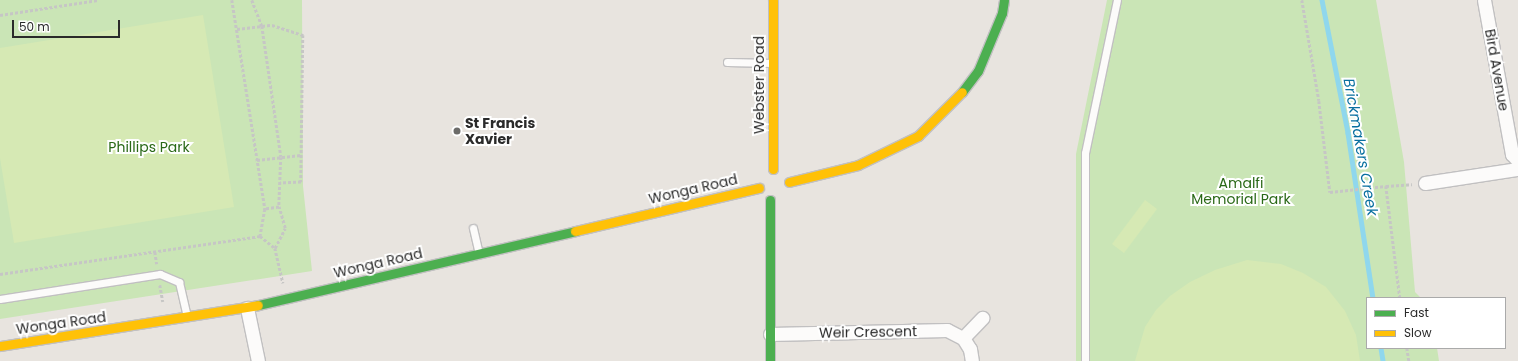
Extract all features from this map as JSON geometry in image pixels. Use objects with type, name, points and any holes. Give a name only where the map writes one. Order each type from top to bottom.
[{"type":"street","name":"Webster Road","points":[[773,0],[773,63],[782,174],[788,192]]},
{"type":"street","points":[[780,199],[770,200],[763,196],[759,188],[762,176],[858,166],[918,136],[958,97],[978,71],[1002,13],[1004,0]]},
{"type":"street","name":"Bird Avenue","points":[[1484,0],[1512,154],[1518,161]]},
{"type":"street","points":[[1425,183],[1518,169]]},
{"type":"street","name":"Wonga Road","points":[[0,346],[247,308],[759,188]]},
{"type":"street","points":[[770,200],[770,361]]},
{"type":"street","points":[[247,308],[258,361]]},
{"type":"street","points":[[972,361],[970,349],[963,338],[982,318]]},
{"type":"street","name":"Weir Crescent","points":[[770,334],[939,330],[953,332],[963,338]]},
{"type":"lane","points":[[1084,361],[1085,153],[1117,0]]},
{"type":"lane","points":[[727,62],[773,63]]},
{"type":"lane","points":[[473,228],[479,253]]},
{"type":"lane","points":[[0,299],[160,274],[179,282],[187,318]]},
{"type":"path","points":[[0,15],[98,0]]},
{"type":"path","points":[[232,0],[264,209],[260,236]]},
{"type":"path","points":[[252,0],[262,26],[281,157],[279,207],[285,228],[275,248],[286,299]]},
{"type":"path","points":[[1302,0],[1319,101],[1330,192],[1425,183]]},
{"type":"path","points":[[237,30],[272,25],[303,35],[301,182],[280,183]]},
{"type":"path","points":[[257,160],[301,155]]},
{"type":"path","points":[[1386,186],[1400,297]]},
{"type":"path","points":[[264,209],[279,207]]},
{"type":"path","points":[[0,274],[260,236],[275,248]]},
{"type":"path","points":[[1407,349],[1409,361]]},
{"type":"green space","name":"Phillips Park","points":[[0,0],[302,0],[303,186],[312,271],[0,319]]},
{"type":"green space","name":"Amalfi Memorial Park","points":[[1107,0],[1376,0],[1404,162],[1415,292],[1420,297],[1366,297],[1366,349],[1437,349],[1439,361],[1076,361],[1076,154]]},
{"type":"green space","points":[[203,15],[234,207],[14,243],[0,158],[0,48]]},
{"type":"green space","points":[[1145,200],[1157,209],[1124,253],[1112,244]]},
{"type":"green space","points":[[1247,260],[1281,264],[1303,273],[1326,287],[1345,311],[1356,335],[1360,361],[1135,361],[1145,327],[1156,310],[1170,296],[1190,282],[1215,270]]},
{"type":"waterway","name":"Brickmakers Creek","points":[[1322,0],[1348,133],[1373,297]]},
{"type":"waterway","name":"Brickmakers Creek","points":[[1381,349],[1383,361]]},
{"type":"traffic: fast","points":[[962,92],[978,71],[1002,13],[1004,0]]},
{"type":"traffic: fast","points":[[770,200],[770,361]]},
{"type":"traffic: fast","points":[[258,305],[575,231]]},
{"type":"traffic: slow","points":[[773,0],[773,169]]},
{"type":"traffic: slow","points":[[789,182],[858,165],[918,136],[962,92]]},
{"type":"traffic: slow","points":[[575,231],[759,188]]},
{"type":"traffic: slow","points":[[0,346],[258,305]]},
{"type":"place","name":"St Francis Xavier","points":[[457,131]]}]
